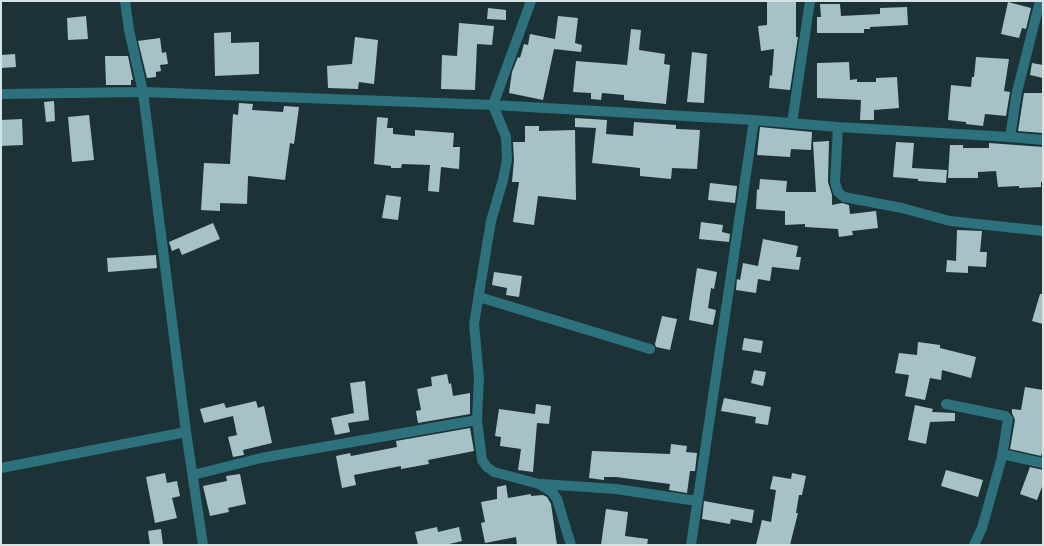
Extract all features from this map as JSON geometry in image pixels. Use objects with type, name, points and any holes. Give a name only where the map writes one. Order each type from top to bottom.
[{"type":"street","points":[[125,1],[143,92],[186,432],[203,545]]},
{"type":"street","points":[[531,1],[493,105],[506,136],[507,160],[491,221],[474,324],[479,378],[477,420],[482,460],[494,472],[539,484],[616,489],[697,501]]},
{"type":"street","points":[[792,123],[810,1]]},
{"type":"street","points":[[1010,136],[1017,92],[1040,1]]},
{"type":"street","points":[[1,94],[143,92],[493,105],[1010,136],[1043,140]]},
{"type":"street","points":[[691,545],[754,120]]},
{"type":"street","points":[[838,127],[835,182],[838,192],[844,197],[902,208],[950,222],[1043,231]]},
{"type":"street","points":[[479,297],[650,349]]},
{"type":"street","points":[[946,404],[1007,418],[1008,422],[1002,454],[982,528],[974,545]]},
{"type":"street","points":[[193,474],[262,458],[477,420]]},
{"type":"street","points":[[1,468],[186,432]]},
{"type":"street","points":[[1002,454],[1043,463]]},
{"type":"street","points":[[539,484],[552,492],[558,499],[571,545]]},
{"type":"building","points":[[767,1],[796,1],[796,37],[798,37],[790,90],[769,88],[774,49],[761,51],[758,26],[767,25]]},
{"type":"building","points":[[1008,2],[1031,8],[1026,29],[1022,28],[1019,38],[1001,34]]},
{"type":"building","points":[[820,4],[840,4],[841,16],[880,14],[880,8],[907,7],[908,25],[870,27],[870,29],[864,29],[864,33],[817,33],[817,17],[821,17]]},
{"type":"building","points":[[488,8],[506,10],[506,20],[487,19]]},
{"type":"building","points":[[86,16],[88,39],[68,40],[67,18]]},
{"type":"building","points":[[558,16],[578,18],[575,43],[582,45],[581,52],[554,49],[543,100],[509,93],[512,72],[518,57],[520,58],[524,44],[528,45],[530,34],[555,39]]},
{"type":"building","points":[[459,23],[494,26],[492,45],[477,44],[475,90],[441,89],[442,55],[457,56]]},
{"type":"building","points":[[631,29],[641,30],[639,50],[665,54],[664,64],[670,65],[666,104],[624,100],[624,95],[602,93],[601,100],[591,99],[591,93],[573,92],[576,61],[627,65]]},
{"type":"building","points":[[231,32],[231,43],[259,42],[259,74],[215,76],[214,33]]},
{"type":"building","points":[[355,37],[378,40],[374,84],[359,82],[358,89],[328,88],[327,66],[352,64]]},
{"type":"building","points":[[160,38],[162,53],[166,52],[168,64],[160,65],[161,71],[156,72],[156,77],[147,78],[138,41]]},
{"type":"building","points":[[692,52],[707,54],[704,103],[687,102]]},
{"type":"building","points":[[15,54],[16,67],[1,68],[1,55]]},
{"type":"building","points":[[105,56],[128,56],[133,80],[131,80],[131,85],[106,85]]},
{"type":"building","points":[[976,57],[1009,59],[1004,91],[1010,92],[1006,116],[985,114],[983,126],[948,120],[951,85],[971,87]]},
{"type":"building","points":[[849,62],[850,80],[857,79],[857,82],[876,82],[876,78],[897,77],[899,108],[874,110],[874,120],[860,120],[861,100],[817,98],[817,63]]},
{"type":"building","points":[[1032,63],[1043,65],[1043,78],[1030,75]]},
{"type":"building","points":[[1024,93],[1043,93],[1043,133],[1018,131]]},
{"type":"building","points":[[54,101],[55,121],[46,122],[44,102]]},
{"type":"building","points":[[239,103],[253,104],[252,110],[283,112],[284,106],[299,107],[294,144],[290,143],[285,180],[248,176],[247,204],[220,203],[220,211],[201,210],[204,163],[230,164],[233,114],[238,115]]},
{"type":"building","points":[[89,115],[94,160],[72,162],[68,117]]},
{"type":"building","points":[[377,117],[388,118],[387,128],[393,128],[393,134],[415,136],[415,130],[454,133],[453,147],[460,147],[459,169],[441,167],[439,192],[428,191],[430,165],[402,164],[401,168],[391,168],[391,166],[374,164]]},
{"type":"building","points":[[575,118],[607,120],[606,134],[633,136],[634,122],[676,125],[676,129],[700,130],[697,169],[672,168],[671,179],[640,176],[640,168],[592,163],[596,128],[575,127]]},
{"type":"building","points":[[22,119],[23,145],[1,146],[1,120]]},
{"type":"building","points":[[525,126],[539,126],[539,131],[575,130],[576,200],[538,196],[534,225],[513,222],[519,182],[512,182],[513,142],[525,142]]},
{"type":"building","points":[[760,127],[812,132],[811,150],[791,149],[790,157],[757,155]]},
{"type":"building","points":[[829,141],[828,182],[832,195],[832,205],[842,203],[849,205],[850,214],[876,211],[878,228],[852,231],[853,235],[839,237],[838,229],[805,227],[805,224],[785,225],[785,211],[756,209],[757,189],[759,190],[760,179],[787,181],[786,192],[816,192],[813,142]]},
{"type":"building","points":[[896,142],[914,143],[912,168],[947,170],[946,183],[893,177]]},
{"type":"building","points":[[989,143],[1043,147],[1043,182],[1041,182],[1041,187],[998,187],[996,171],[978,172],[978,178],[948,178],[950,145],[963,145],[963,148],[989,148]]},
{"type":"building","points":[[710,183],[737,186],[735,203],[708,200]]},
{"type":"building","points":[[386,195],[401,197],[398,220],[382,218]]},
{"type":"building","points":[[701,222],[723,225],[722,232],[730,234],[729,242],[699,239]]},
{"type":"building","points":[[213,223],[220,239],[182,255],[179,248],[172,251],[169,242]]},
{"type":"building","points":[[957,230],[982,231],[980,252],[987,252],[986,267],[968,266],[968,273],[946,272],[947,260],[956,261]]},
{"type":"building","points":[[763,239],[798,246],[796,257],[801,257],[799,270],[772,267],[770,281],[758,279],[756,293],[736,290],[737,279],[740,280],[743,263],[758,266]]},
{"type":"building","points":[[156,255],[157,268],[108,272],[107,258]]},
{"type":"building","points":[[697,268],[717,272],[714,289],[711,288],[708,308],[716,310],[713,325],[689,320]]},
{"type":"building","points":[[494,272],[522,276],[519,297],[506,295],[507,288],[492,285]]},
{"type":"building","points":[[1040,294],[1043,294],[1043,324],[1032,321]]},
{"type":"building","points":[[662,316],[677,319],[670,350],[656,347],[655,344]]},
{"type":"building","points":[[744,338],[763,341],[761,353],[742,350]]},
{"type":"building","points":[[918,342],[940,345],[940,348],[976,357],[971,378],[942,370],[941,380],[930,378],[925,400],[905,396],[909,375],[895,373],[899,353],[917,355]]},
{"type":"building","points":[[754,370],[766,372],[763,386],[751,383]]},
{"type":"building","points":[[447,374],[453,396],[470,393],[470,414],[418,423],[416,411],[421,410],[417,389],[432,386],[431,377]]},
{"type":"building","points":[[365,381],[369,420],[348,423],[350,432],[335,435],[331,418],[354,413],[350,383]]},
{"type":"building","points":[[1025,387],[1043,390],[1043,449],[1041,456],[1010,449],[1015,420],[1012,409],[1021,410]]},
{"type":"building","points":[[724,398],[771,407],[768,425],[755,423],[756,417],[721,411]]},
{"type":"building","points":[[256,401],[258,408],[264,406],[272,443],[243,450],[244,455],[233,457],[228,437],[237,435],[233,416],[204,423],[200,409],[224,403],[226,408]]},
{"type":"building","points":[[536,404],[551,406],[549,424],[537,423],[533,472],[518,470],[521,449],[500,446],[501,437],[495,436],[499,409],[535,414]]},
{"type":"building","points":[[915,405],[933,409],[932,412],[955,413],[955,421],[930,422],[926,444],[908,440]]},
{"type":"building","points":[[470,428],[474,451],[428,460],[429,464],[401,469],[401,466],[354,475],[356,485],[342,488],[336,456],[350,453],[351,456],[397,447],[396,441]]},
{"type":"building","points":[[671,444],[687,446],[686,452],[697,453],[695,471],[690,471],[687,493],[669,490],[670,484],[616,477],[604,477],[604,480],[589,478],[592,451],[670,454]]},
{"type":"building","points":[[1030,467],[1043,470],[1043,484],[1037,500],[1020,494]]},
{"type":"building","points":[[946,470],[983,480],[978,497],[941,486]]},
{"type":"building","points":[[165,473],[167,483],[177,481],[180,496],[172,498],[177,518],[155,523],[146,477]]},
{"type":"building","points":[[792,473],[806,476],[802,495],[799,495],[796,513],[798,513],[790,545],[756,545],[762,520],[771,522],[776,490],[770,489],[773,476],[791,479]]},
{"type":"building","points":[[240,474],[246,504],[228,508],[229,512],[210,516],[203,486],[227,481],[226,476]]},
{"type":"building","points":[[506,485],[508,498],[531,494],[531,496],[543,495],[547,497],[551,504],[557,545],[517,545],[516,537],[485,543],[481,523],[485,522],[481,502],[497,499],[497,487]]},
{"type":"building","points":[[704,501],[754,510],[752,523],[731,519],[730,524],[702,519]]},
{"type":"building","points":[[606,509],[628,512],[625,536],[648,539],[647,545],[601,545]]},
{"type":"building","points":[[437,527],[438,532],[459,527],[462,541],[445,545],[418,545],[415,532]]},
{"type":"building","points":[[161,529],[163,545],[150,545],[148,531]]}]
